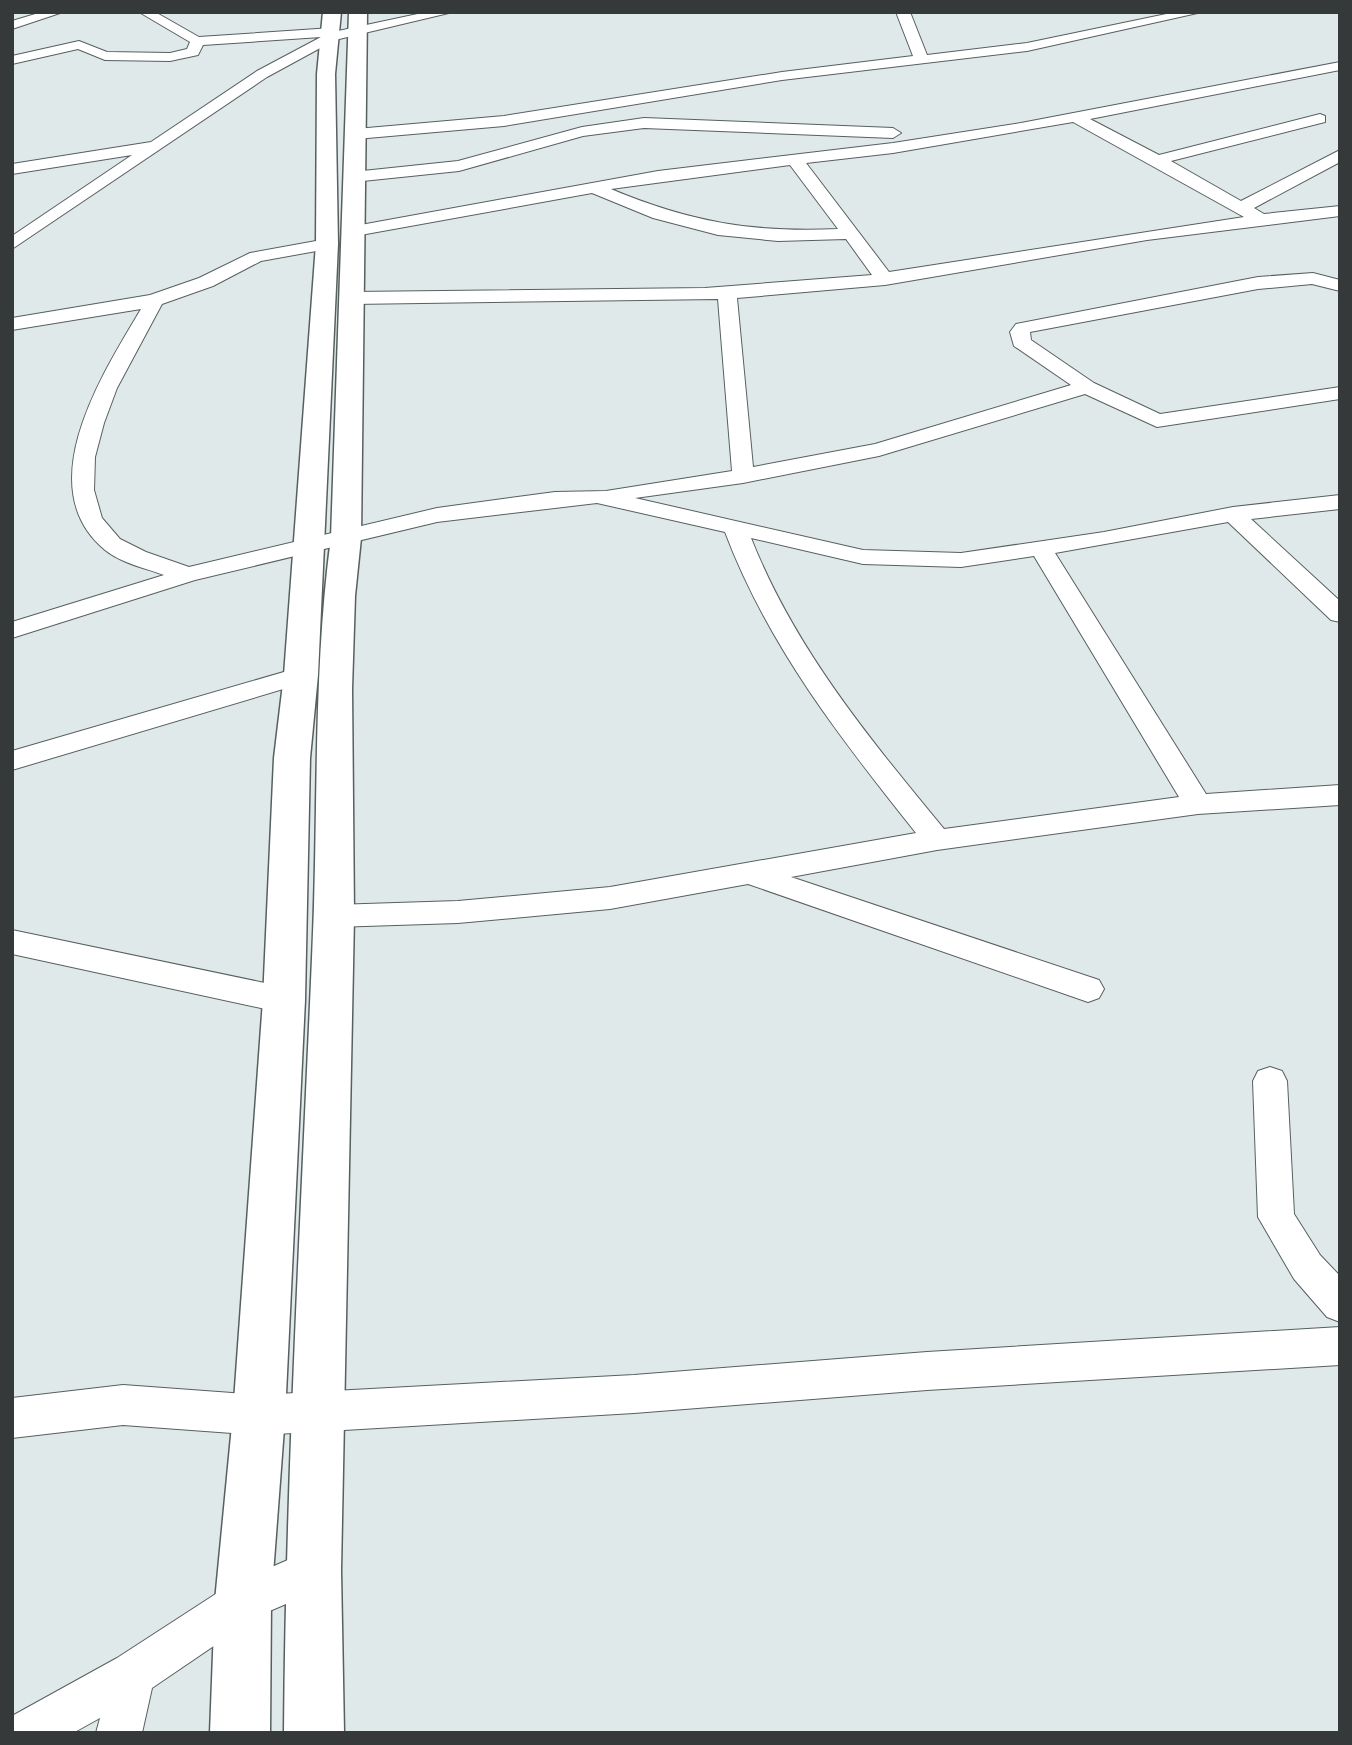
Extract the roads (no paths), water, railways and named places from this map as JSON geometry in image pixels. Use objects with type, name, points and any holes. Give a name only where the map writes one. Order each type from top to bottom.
[{"type":"street","points":[[12,25],[57,12]]},
{"type":"street","points":[[152,15],[180,12]]},
{"type":"street","points":[[152,15],[197,41],[447,12]]},
{"type":"street","points":[[903,12],[922,60]]},
{"type":"street","points":[[1114,12],[1142,23]]},
{"type":"street","points":[[356,134],[504,121],[782,76],[1027,47],[1196,12]]},
{"type":"street","points":[[240,1733],[243,1601],[259,1415],[284,1000],[292,758],[301,675],[309,544],[341,237],[345,174],[356,134],[342,25]]},
{"type":"street","points":[[13,244],[159,146],[244,84],[342,25]]},
{"type":"street","points":[[342,25],[326,74],[345,174]]},
{"type":"street","points":[[12,60],[79,45],[106,56],[180,57],[193,52],[197,41]]},
{"type":"street","points":[[12,324],[98,312],[155,300],[206,282],[256,257],[341,237],[594,188],[671,174],[892,148],[1036,125],[1338,68]]},
{"type":"street","points":[[1076,118],[1243,207],[1262,220]]},
{"type":"street","points":[[1157,160],[1320,119]]},
{"type":"street","points":[[345,174],[459,166],[582,132],[644,123],[909,133],[991,123],[1036,125]]},
{"type":"street","points":[[12,169],[159,146]]},
{"type":"street","points":[[1243,207],[1340,155]]},
{"type":"street","points":[[793,159],[885,279]]},
{"type":"street","points":[[594,188],[653,214],[730,233],[790,237],[848,234]]},
{"type":"street","points":[[352,298],[727,294],[885,279],[1145,235],[1340,211]]},
{"type":"street","points":[[314,1733],[313,1571],[334,916],[336,677],[346,538],[352,298],[341,237]]},
{"type":"street","points":[[1340,286],[1313,278],[1258,283],[1023,328],[1020,332],[1021,342],[1087,387],[1157,421],[1177,421],[1340,393]]},
{"type":"street","points":[[727,294],[743,476]]},
{"type":"street","points":[[155,300],[94,413],[81,491],[88,514],[112,545],[187,575]]},
{"type":"street","points":[[12,631],[187,575],[436,515],[743,476],[923,440],[1087,387]]},
{"type":"street","points":[[597,496],[863,557],[961,560],[1041,549],[1233,514],[1340,502]]},
{"type":"street","points":[[1233,514],[1340,615]]},
{"type":"street","points":[[734,527],[760,594],[792,650],[835,713],[937,840]]},
{"type":"street","points":[[1041,549],[1198,804]]},
{"type":"street","points":[[12,761],[301,675]]},
{"type":"street","points":[[334,916],[458,912],[610,898],[937,840],[1198,804],[1340,795]]},
{"type":"street","points":[[747,873],[1088,989]]},
{"type":"street","points":[[12,942],[284,1000]]},
{"type":"street","points":[[1270,1081],[1276,1217],[1307,1267],[1340,1304]]},
{"type":"street","points":[[12,1418],[123,1405],[259,1415],[634,1394],[927,1371],[1340,1346]]},
{"type":"street","points":[[27,1733],[133,1674],[243,1601],[313,1571]]},
{"type":"street","points":[[119,1733],[133,1674]]}]
